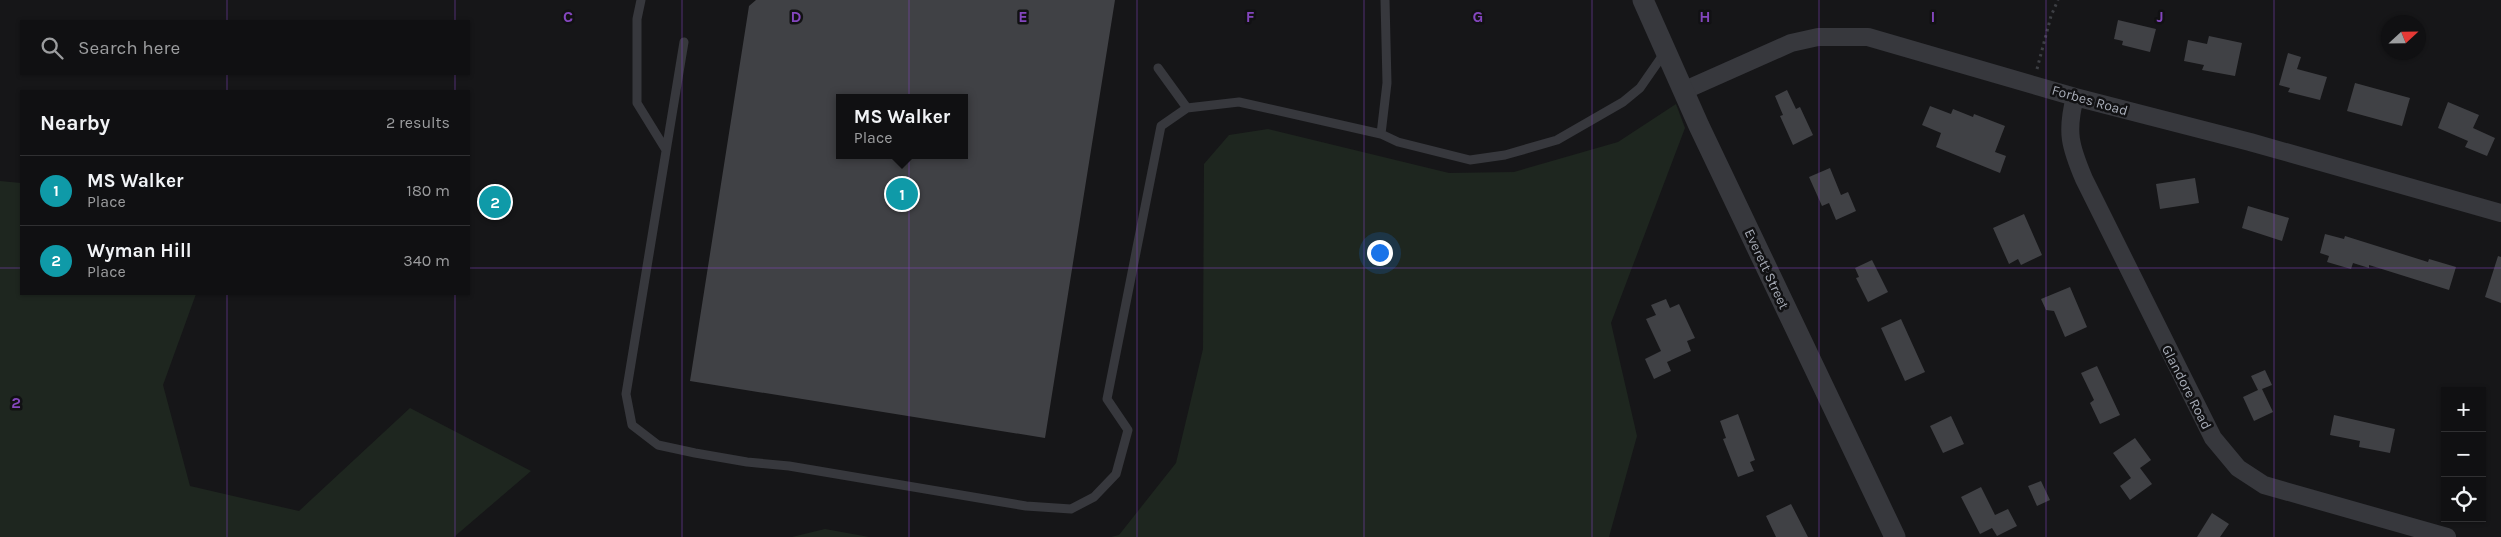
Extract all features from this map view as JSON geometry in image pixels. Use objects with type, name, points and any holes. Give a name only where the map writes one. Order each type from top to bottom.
[{"type":"street","name":"Everett Street","points":[[1643,0],[1683,91],[1895,537]]},
{"type":"street","name":"Forbes Road","points":[[1683,91],[1791,43],[1818,37],[1868,37],[2075,97],[2250,142],[2501,213]]},
{"type":"street","name":"Glandore Road","points":[[2075,97],[2069,121],[2072,150],[2084,179],[2213,438],[2238,468],[2264,486],[2446,537]]},
{"type":"lane","points":[[641,0],[637,18],[637,103],[666,150]]},
{"type":"lane","points":[[1381,134],[1387,83],[1385,0]]},
{"type":"lane","points":[[684,42],[626,394],[632,425],[658,445],[695,453],[747,462],[789,466],[1026,506],[1071,509],[1094,497],[1116,474],[1128,430],[1107,399],[1161,126],[1187,108],[1239,102],[1381,134],[1398,142],[1470,160],[1514,153],[1557,140],[1623,102],[1640,88],[1666,51]]},
{"type":"lane","points":[[1158,68],[1187,108]]},
{"type":"path","points":[[2033,84],[2046,34],[2058,0]]},
{"type":"shaded area","points":[[1676,104],[1685,128],[1611,323],[1637,436],[1609,537],[1111,537],[1119,535],[1176,463],[1203,349],[1204,164],[1229,135],[1268,129],[1449,173],[1514,172],[1618,142]]},
{"type":"shaded area","points":[[0,181],[20,183],[20,295],[196,295],[163,385],[190,486],[299,511],[410,408],[531,471],[454,537],[0,537]]},
{"type":"shaded area","points":[[825,529],[869,537],[792,537]]},
{"type":"building","points":[[756,0],[1115,0],[1045,438],[690,381],[749,6]]},
{"type":"building","points":[[2118,20],[2156,29],[2150,52],[2122,45],[2123,41],[2114,39]]},
{"type":"building","points":[[2209,36],[2242,43],[2235,76],[2202,70],[2204,65],[2184,61],[2188,40],[2207,44]]},
{"type":"building","points":[[2288,53],[2301,57],[2297,69],[2327,77],[2320,100],[2288,92],[2290,88],[2279,85]]},
{"type":"building","points":[[2355,83],[2410,98],[2402,126],[2347,111]]},
{"type":"building","points":[[1787,90],[1796,109],[1800,107],[1813,135],[1793,145],[1780,116],[1783,115],[1775,96]]},
{"type":"building","points":[[2448,102],[2479,115],[2473,128],[2495,138],[2487,156],[2465,147],[2468,141],[2438,128]]},
{"type":"building","points":[[1930,106],[1951,114],[1953,109],[1973,117],[1974,114],[2005,126],[1995,152],[2006,156],[2000,173],[1936,147],[1941,133],[1922,125]]},
{"type":"building","points":[[1830,168],[1841,195],[1848,192],[1856,211],[1836,220],[1829,203],[1822,206],[1809,177]]},
{"type":"building","points":[[2195,178],[2199,203],[2160,209],[2156,184]]},
{"type":"building","points":[[2248,206],[2289,218],[2282,241],[2242,228]]},
{"type":"building","points":[[2024,214],[2042,255],[2021,265],[2018,259],[2009,264],[1993,228]]},
{"type":"building","points":[[2325,234],[2344,239],[2345,236],[2428,262],[2429,259],[2456,267],[2449,290],[2369,265],[2369,268],[2353,263],[2351,269],[2327,262],[2329,256],[2320,253]]},
{"type":"building","points":[[2498,256],[2501,257],[2501,303],[2485,297]]},
{"type":"building","points":[[1872,260],[1888,292],[1868,302],[1856,278],[1859,277],[1855,268]]},
{"type":"building","points":[[2070,287],[2087,327],[2065,337],[2054,311],[2046,310],[2041,299]]},
{"type":"building","points":[[1666,299],[1670,308],[1679,304],[1695,338],[1687,341],[1691,351],[1667,362],[1671,371],[1654,379],[1645,359],[1661,351],[1646,319],[1656,315],[1651,305]]},
{"type":"building","points":[[1901,319],[1925,372],[1905,381],[1881,328]]},
{"type":"building","points":[[2097,366],[2120,415],[2100,424],[2090,403],[2094,400],[2081,373]]},
{"type":"building","points":[[2265,370],[2272,385],[2262,389],[2273,412],[2254,421],[2243,397],[2258,390],[2251,376]]},
{"type":"building","points":[[1738,414],[1755,460],[1750,462],[1754,471],[1738,477],[1723,439],[1726,438],[1720,421]]},
{"type":"building","points":[[2334,415],[2395,429],[2390,453],[2359,447],[2360,441],[2330,435]]},
{"type":"building","points":[[1951,416],[1964,444],[1943,453],[1930,426]]},
{"type":"building","points":[[2135,438],[2151,460],[2140,468],[2152,484],[2130,500],[2120,486],[2131,478],[2113,453]]},
{"type":"building","points":[[2041,481],[2050,500],[2037,506],[2028,486]]},
{"type":"building","points":[[1981,487],[1995,515],[2008,509],[2017,526],[1997,536],[1992,528],[1980,534],[1961,497]]},
{"type":"building","points":[[1791,504],[1808,537],[1776,537],[1766,516]]},
{"type":"building","points":[[2212,513],[2229,524],[2220,537],[2197,537]]},
{"type":"place","name":"MS Walker","points":[[902,194]]},
{"type":"place","name":"Wyman Hill","points":[[495,202]]}]
